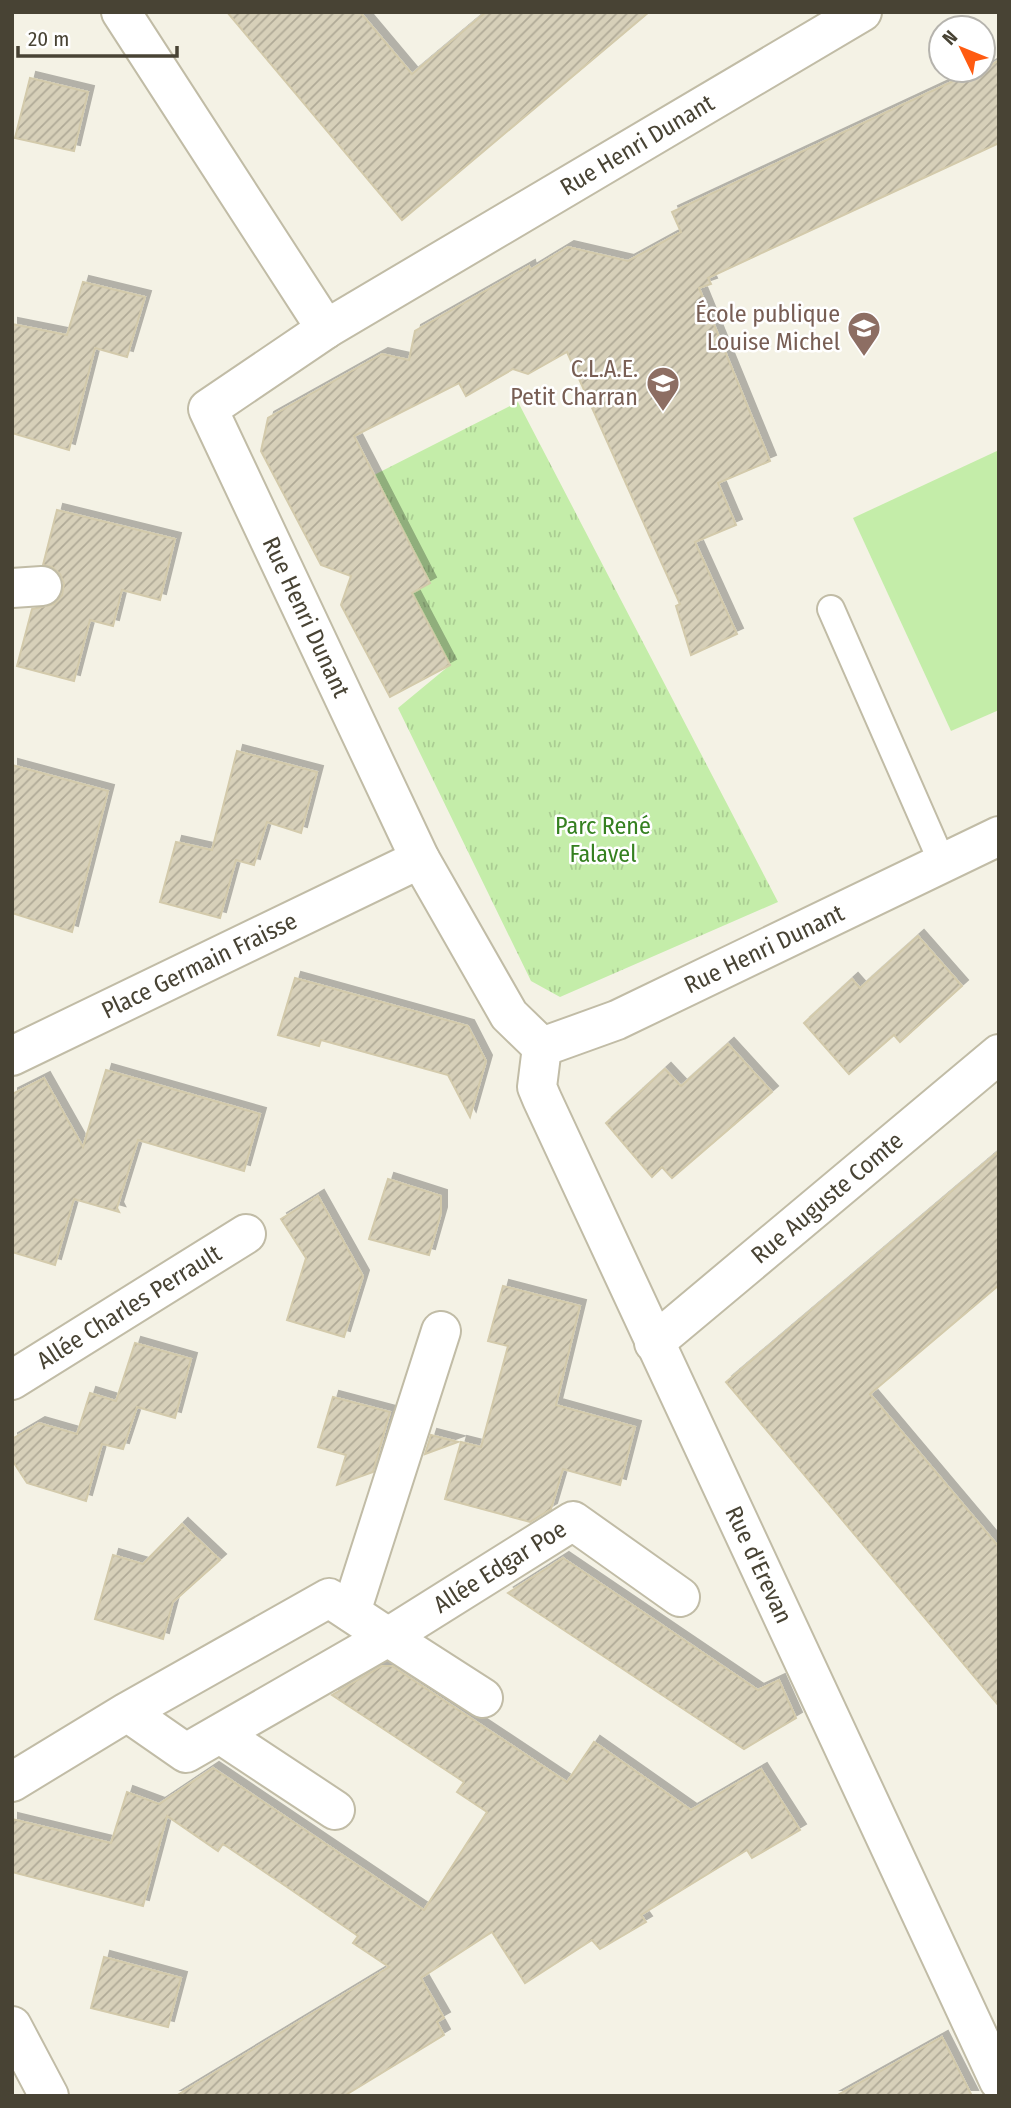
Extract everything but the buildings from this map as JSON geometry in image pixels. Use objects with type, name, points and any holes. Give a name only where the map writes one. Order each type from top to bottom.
[{"type":"street","points":[[121,12],[326,329]]},
{"type":"street","name":"Rue Henri Dunant","points":[[862,12],[326,329],[208,409],[420,859],[509,1014],[542,1047],[617,1020],[999,836]]},
{"type":"street","name":"Place Germain Fraisse","points":[[12,1056],[420,859]]},
{"type":"street","name":"Rue d'Erevan","points":[[542,1047],[537,1087],[653,1343],[999,2081]]},
{"type":"street","name":"Rue Auguste Comte","points":[[653,1343],[999,1054]]},
{"type":"street","name":"Allée Charles Perrault","points":[[12,1380],[246,1234]]},
{"type":"street","points":[[351,1612],[441,1331]]},
{"type":"street","name":"Allée Edgar Poe","points":[[127,1712],[186,1753],[387,1637],[573,1521],[680,1597]]},
{"type":"street","points":[[12,1782],[127,1712],[329,1598],[483,1698]]},
{"type":"street","points":[[220,1734],[335,1810]]},
{"type":"street","points":[[12,2026],[49,2096]]},
{"type":"lane","points":[[831,609],[942,862]]},
{"type":"green space","name":"Parc René Falavel","points":[[518,402],[778,902],[560,997],[531,981],[398,708],[450,665],[412,593],[430,582],[374,475]]},
{"type":"green space","points":[[999,450],[999,710],[951,731],[853,518]]},
{"type":"place","name":"École publique Louise Michel","points":[[864,358]]},
{"type":"place","name":"C.L.A.E. Petit Charran","points":[[663,413]]}]
